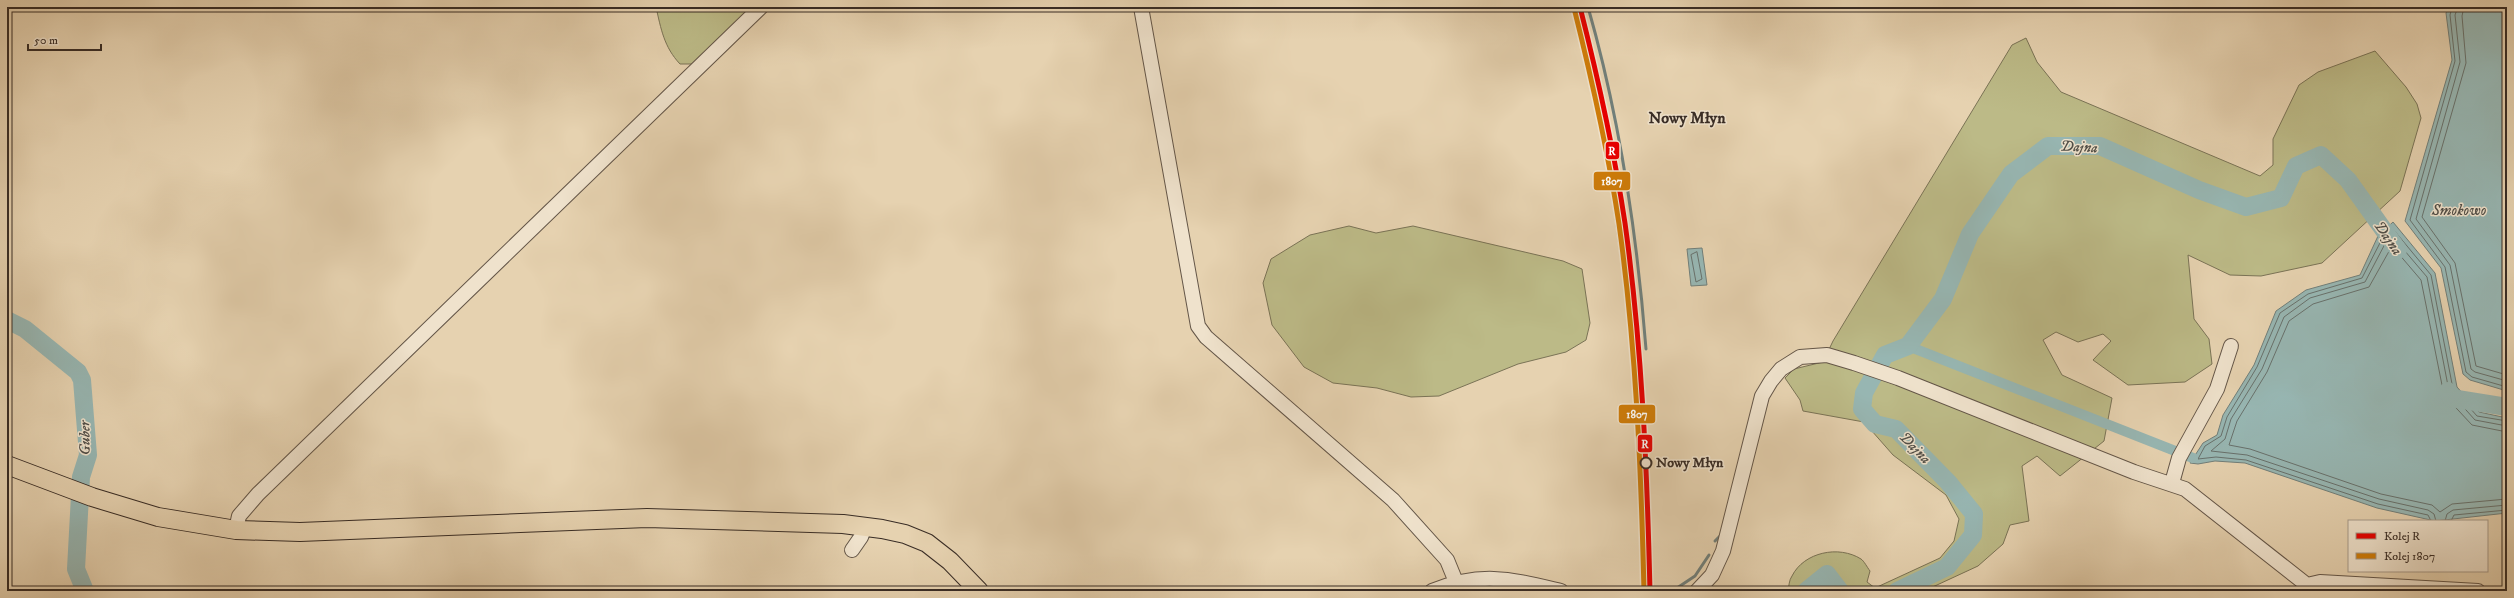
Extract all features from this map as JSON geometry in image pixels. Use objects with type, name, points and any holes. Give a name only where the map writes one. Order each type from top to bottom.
[{"type":"main road","points":[[7,465],[65,488],[158,517],[236,530],[300,532],[648,518],[865,527],[905,534],[927,543],[950,561],[979,591]]},
{"type":"street","points":[[236,530],[239,516],[268,483],[761,7]]},
{"type":"street","points":[[1141,7],[1198,326],[1206,337],[1394,500],[1447,560],[1456,582]]},
{"type":"street","points":[[2172,483],[2179,458],[2217,389],[2231,346]]},
{"type":"street","points":[[1697,591],[1712,575],[1723,551],[1762,396],[1771,381],[1792,361],[1810,355],[1827,354],[1898,378],[2134,472],[2172,483],[2201,500],[2311,588],[2320,582],[2478,591]]},
{"type":"street","points":[[852,550],[861,537],[865,527]]},
{"type":"street","points":[[1432,591],[1456,582],[1479,578],[1503,579],[1561,591]]},
{"type":"shaded area","points":[[656,7],[753,7],[694,64],[680,64],[670,51],[667,44]]},
{"type":"shaded area","points":[[2026,38],[2037,62],[2061,92],[2260,176],[2273,165],[2273,139],[2299,85],[2318,72],[2375,51],[2406,87],[2417,104],[2421,118],[2400,191],[2322,263],[2261,276],[2230,275],[2188,255],[2194,319],[2209,339],[2212,364],[2185,382],[2128,385],[2093,360],[2111,341],[2103,334],[2078,342],[2056,332],[2043,340],[2062,375],[2112,398],[2104,441],[2060,476],[2037,456],[2022,466],[2029,521],[2010,525],[2003,544],[1978,566],[1924,591],[1788,591],[1790,579],[1805,561],[1813,556],[1823,553],[1843,552],[1861,559],[1870,571],[1867,582],[1875,588],[1940,558],[1954,541],[1959,519],[1946,495],[1893,455],[1864,422],[1803,411],[1800,400],[1785,378],[1794,369],[1823,362],[1833,341],[2012,45]]},
{"type":"shaded area","points":[[1349,226],[1376,233],[1413,226],[1563,261],[1582,269],[1590,323],[1586,340],[1566,352],[1518,364],[1439,396],[1411,397],[1377,388],[1333,383],[1304,367],[1272,325],[1263,283],[1271,259],[1310,235]]},
{"type":"water","name":"Smokowo","points":[[2449,7],[2507,7],[2507,391],[2470,380],[2463,374],[2441,268],[2405,221],[2452,60],[2446,13]]},
{"type":"water","points":[[2393,222],[2435,273],[2457,387],[2479,412],[2507,418],[2507,513],[2444,520],[2431,520],[2377,508],[2245,463],[2215,461],[2198,464],[2190,463],[2203,443],[2217,435],[2223,415],[2254,365],[2276,311],[2306,290],[2360,275],[2378,236]]},
{"type":"water","points":[[1702,248],[1707,285],[1691,286],[1687,249]]},
{"type":"waterway","points":[[1572,7],[1593,92],[1610,178],[1617,221],[1632,351]]},
{"type":"waterway","points":[[1588,7],[1609,92],[1626,177],[1638,263],[1646,349]]},
{"type":"waterway","name":"Dajna","points":[[1897,591],[1947,567],[1973,535],[1974,514],[1948,482],[1896,429],[1875,424],[1862,409],[1864,393],[1885,355],[1908,346],[1943,299],[1970,234],[2011,174],[2048,146],[2100,146],[2199,190],[2246,207],[2281,198],[2296,166],[2321,155],[2348,180],[2398,250]]},
{"type":"waterway","name":"Guber","points":[[7,320],[25,329],[78,372],[82,380],[88,455],[81,477],[76,569],[85,591]]},
{"type":"waterway","points":[[1908,346],[2193,458]]},
{"type":"waterway","name":"Dajna","points":[[2448,391],[2451,398],[2507,407]]},
{"type":"waterway","points":[[1638,449],[1644,591]]},
{"type":"waterway","points":[[1715,541],[1720,536]]},
{"type":"waterway","points":[[1674,590],[1695,576],[1709,555]]},
{"type":"waterway","name":"Dajna","points":[[1806,591],[1827,574],[1840,591]]},
{"type":"rail line","name":"R","points":[[1580,7],[1611,141],[1621,196],[1631,269],[1643,407],[1650,591]]},
{"type":"rail line","name":"1807","points":[[1574,8],[1605,143],[1615,197],[1625,270],[1637,407],[1644,591]]},
{"type":"place","name":"Nowy Młyn","points":[[1646,463]]},
{"type":"district","name":"Nowy Młyn","points":[[1687,118]]}]
